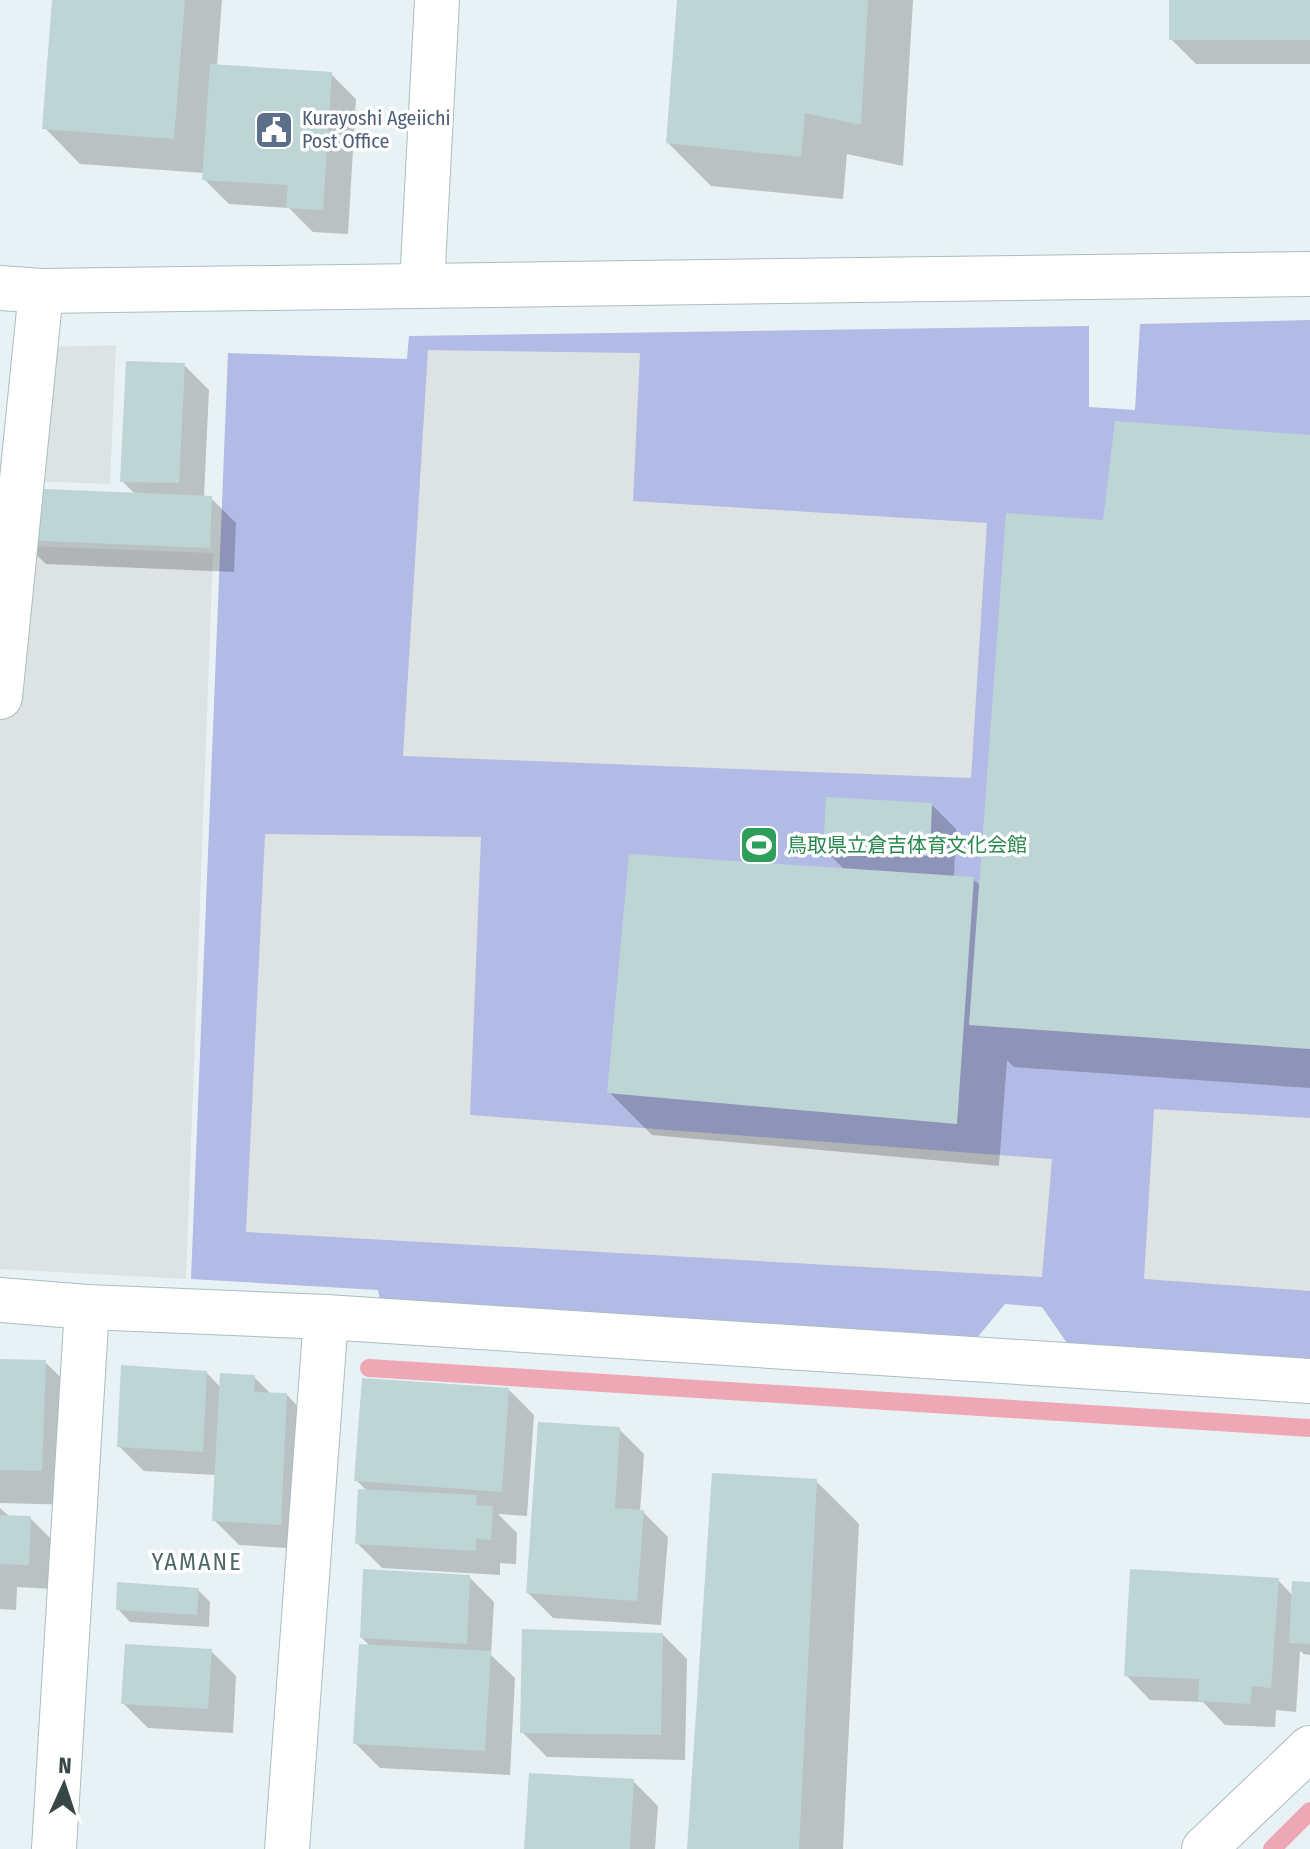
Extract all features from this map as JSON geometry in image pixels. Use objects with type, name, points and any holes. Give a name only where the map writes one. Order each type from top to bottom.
[{"type":"street","points":[[422,285],[437,0]]},
{"type":"street","points":[[0,697],[20,290],[1310,274]]},
{"type":"street","points":[[0,1300],[87,1307],[326,1317],[1310,1381]]},
{"type":"street","points":[[54,1849],[87,1307]]},
{"type":"street","points":[[287,1849],[326,1317]]},
{"type":"street","points":[[1204,1849],[1310,1748]]},
{"type":"shaded area","name":"鳥取県立倉吉体育文化会館","points":[[1310,320],[1310,1361],[1067,1343],[1042,1307],[1005,1304],[976,1339],[380,1300],[378,1290],[191,1279],[228,353],[407,359],[409,336],[1089,326],[1089,407],[1135,410],[1140,324]]},
{"type":"shaded area","points":[[116,345],[110,484],[3,480],[13,348]]},
{"type":"shaded area","points":[[428,350],[640,353],[633,501],[987,523],[971,778],[403,756]]},
{"type":"shaded area","points":[[0,545],[213,553],[186,1279],[0,1269]]},
{"type":"shaded area","points":[[265,834],[481,837],[470,1115],[1052,1159],[1042,1277],[246,1232]]},
{"type":"shaded area","points":[[1154,1109],[1310,1118],[1310,1291],[1144,1279]]},
{"type":"building","points":[[52,0],[185,0],[174,139],[42,129]]},
{"type":"building","points":[[677,0],[868,0],[861,125],[805,113],[801,157],[666,143]]},
{"type":"building","points":[[1169,0],[1310,0],[1310,40],[1169,40]]},
{"type":"building","points":[[210,64],[332,72],[323,210],[286,208],[288,185],[202,180]]},
{"type":"building","points":[[126,361],[185,363],[179,483],[120,482]]},
{"type":"building","points":[[1115,421],[1310,435],[1310,1049],[969,1025],[1006,513],[1103,520]]},
{"type":"building","points":[[22,488],[212,496],[210,548],[19,540]]},
{"type":"building","points":[[826,797],[932,803],[930,856],[823,850]]},
{"type":"building","points":[[629,854],[974,877],[957,1124],[607,1093]]},
{"type":"building","points":[[0,1359],[46,1360],[42,1471],[0,1470]]},
{"type":"building","points":[[121,1365],[207,1371],[203,1452],[117,1447]]},
{"type":"building","points":[[220,1373],[255,1375],[254,1392],[287,1393],[281,1525],[212,1521]]},
{"type":"building","points":[[362,1378],[509,1388],[502,1492],[354,1481]]},
{"type":"building","points":[[538,1422],[620,1427],[615,1508],[644,1510],[637,1601],[526,1593]]},
{"type":"building","points":[[712,1473],[817,1479],[799,1849],[687,1849]]},
{"type":"building","points":[[358,1489],[477,1495],[476,1505],[493,1506],[491,1540],[476,1539],[476,1551],[355,1544]]},
{"type":"building","points":[[0,1515],[31,1516],[29,1565],[0,1564]]},
{"type":"building","points":[[363,1569],[470,1575],[467,1644],[360,1638]]},
{"type":"building","points":[[1130,1569],[1279,1578],[1271,1688],[1252,1686],[1250,1704],[1198,1701],[1199,1679],[1124,1676]]},
{"type":"building","points":[[1292,1581],[1310,1582],[1310,1644],[1289,1643]]},
{"type":"building","points":[[117,1582],[199,1588],[197,1615],[116,1610]]},
{"type":"building","points":[[522,1629],[663,1633],[661,1735],[520,1733]]},
{"type":"building","points":[[125,1644],[212,1649],[208,1709],[121,1704]]},
{"type":"building","points":[[359,1644],[491,1651],[485,1751],[353,1744]]},
{"type":"building","points":[[529,1773],[634,1779],[630,1849],[524,1849]]},
{"type":"waterway","points":[[369,1368],[1310,1428]]},
{"type":"waterway","points":[[1272,1849],[1310,1811]]},
{"type":"place","name":"Kurayoshi Ageiichi Post Office","points":[[274,130]]},
{"type":"place","name":"鳥取県立倉吉体育文化会館","points":[[759,845]]},
{"type":"district","name":"YAMANE","points":[[197,1562]]}]
